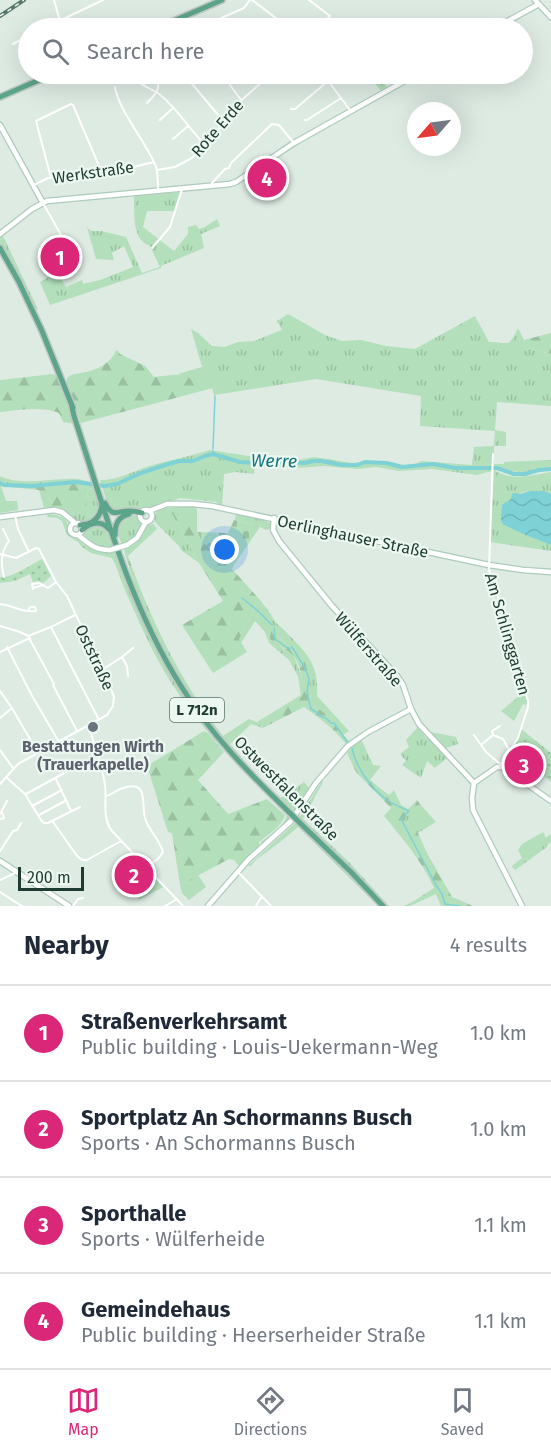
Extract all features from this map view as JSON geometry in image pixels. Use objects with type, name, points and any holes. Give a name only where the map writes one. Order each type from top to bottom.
[{"type":"main road","points":[[180,18],[222,0]]},
{"type":"main road","points":[[0,96],[29,84]]},
{"type":"main road","name":"Ostwestfalenstraße","points":[[0,248],[38,321],[72,407],[132,586],[153,637],[173,674],[224,745],[383,906]]},
{"type":"main road","points":[[102,499],[115,513],[131,511],[143,518]]},
{"type":"main road","points":[[78,528],[97,518],[102,507],[102,499]]},
{"type":"main road","points":[[114,535],[115,526],[121,517],[130,514],[143,518]]},
{"type":"main road","points":[[78,528],[103,523],[114,535]]},
{"type":"street","points":[[54,0],[59,18]]},
{"type":"street","points":[[66,18],[103,0]]},
{"type":"street","points":[[221,18],[244,8],[251,0],[276,18]]},
{"type":"street","points":[[260,6],[265,0]]},
{"type":"street","points":[[309,0],[330,16],[328,18]]},
{"type":"street","points":[[512,18],[539,2],[551,17]]},
{"type":"street","points":[[13,44],[18,41]]},
{"type":"street","points":[[141,84],[158,93],[204,144]]},
{"type":"street","points":[[147,103],[158,93],[159,84]]},
{"type":"street","points":[[192,84],[219,116],[225,117]]},
{"type":"street","points":[[229,84],[241,100]]},
{"type":"street","name":"Rote Erde","points":[[157,170],[170,169],[192,158],[224,125],[227,113],[258,84]]},
{"type":"street","points":[[291,109],[295,109],[324,84]]},
{"type":"street","points":[[330,84],[351,111]]},
{"type":"street","points":[[0,234],[32,209],[43,203],[61,199],[236,182],[294,143],[399,84]]},
{"type":"street","points":[[115,87],[124,110],[154,162],[157,170],[158,190]]},
{"type":"street","points":[[305,120],[341,98]]},
{"type":"street","points":[[51,178],[36,122],[70,104],[73,105],[102,173]]},
{"type":"street","points":[[160,120],[173,108]]},
{"type":"street","points":[[212,186],[212,183],[225,169],[229,168],[231,163],[272,124],[279,125],[294,143]]},
{"type":"street","points":[[0,125],[77,263]]},
{"type":"street","points":[[173,139],[188,126]]},
{"type":"street","name":"Werkstraße","points":[[34,185],[43,179],[131,169],[154,162]]},
{"type":"street","points":[[258,167],[282,186]]},
{"type":"street","points":[[152,248],[171,224],[182,189]]},
{"type":"street","name":"Am Schlinggarten","points":[[493,454],[489,570],[528,701],[518,738],[499,765]]},
{"type":"street","name":"Oerlinghauser Straße","points":[[143,518],[144,511],[150,513],[155,508],[167,504],[198,504],[489,565],[551,572]]},
{"type":"street","points":[[0,517],[54,510],[61,512],[93,547],[110,550],[127,546],[137,538],[142,528],[143,518],[151,520],[150,513]]},
{"type":"street","name":"Oststraße","points":[[0,784],[13,768],[107,715],[113,706],[114,697],[66,596],[39,549],[36,548],[29,552],[17,526],[15,514]]},
{"type":"street","name":"Wülferstraße","points":[[273,518],[273,530],[279,541],[332,606],[397,676],[419,724],[474,783]]},
{"type":"street","points":[[3,530],[9,541],[1,561],[4,577]]},
{"type":"street","points":[[2,555],[16,558],[29,552]]},
{"type":"street","points":[[33,588],[44,585],[48,588],[56,582]]},
{"type":"street","points":[[0,604],[28,611]]},
{"type":"street","points":[[0,651],[75,615]]},
{"type":"street","points":[[0,626],[29,637],[77,732]]},
{"type":"street","points":[[51,627],[99,720]]},
{"type":"street","points":[[7,647],[59,742]]},
{"type":"street","points":[[102,670],[133,648]]},
{"type":"street","points":[[122,657],[127,666],[128,676]]},
{"type":"street","points":[[0,691],[38,753]]},
{"type":"street","points":[[0,718],[12,708]]},
{"type":"street","points":[[208,906],[254,855],[291,821],[316,783],[351,743],[411,709]]},
{"type":"street","points":[[88,726],[105,784],[105,812],[109,827],[183,906]]},
{"type":"street","points":[[481,745],[500,726]]},
{"type":"street","points":[[492,734],[503,740],[509,750]]},
{"type":"street","points":[[474,735],[499,765],[551,801]]},
{"type":"street","points":[[0,750],[13,768]]},
{"type":"street","points":[[499,765],[474,783],[473,810],[522,906]]},
{"type":"street","points":[[25,794],[68,771]]},
{"type":"street","points":[[6,777],[25,794],[44,823],[80,807]]},
{"type":"street","points":[[56,778],[71,812]]},
{"type":"street","points":[[106,796],[130,786],[138,787],[143,795],[146,821],[158,839],[162,852],[160,857],[146,867]]},
{"type":"street","points":[[32,806],[62,790]]},
{"type":"street","points":[[1,815],[7,801]]},
{"type":"street","points":[[38,816],[65,801]]},
{"type":"street","points":[[52,821],[79,858],[84,861],[121,841]]},
{"type":"street","points":[[0,851],[13,831],[17,830],[21,824]]},
{"type":"street","points":[[0,861],[71,906],[78,899],[83,898]]},
{"type":"street","points":[[0,880],[17,872]]},
{"type":"street","points":[[238,873],[271,906]]},
{"type":"street","points":[[0,892],[22,906]]},
{"type":"street","points":[[256,906],[262,896]]},
{"type":"street","points":[[165,906],[177,899]]},
{"type":"street","points":[[55,906],[59,900]]},
{"type":"green space","points":[[375,84],[384,84],[389,89],[382,92]]},
{"type":"green space","points":[[272,158],[280,167],[269,175],[260,167]]},
{"type":"green space","points":[[180,192],[174,211],[147,211],[143,227],[174,251],[188,234],[188,227],[196,225],[199,229],[217,219],[220,226],[201,234],[204,248],[161,266],[161,268],[50,305],[40,282],[57,272],[66,287],[82,280],[83,284],[100,280],[133,267],[124,246],[112,253],[114,260],[96,259],[87,227],[91,231],[126,237],[142,273],[160,267],[150,246],[144,243],[137,232],[134,196]]},
{"type":"green space","points":[[3,236],[38,309],[35,310],[0,243],[0,237]]},
{"type":"green space","points":[[288,314],[325,335],[342,341],[361,340],[386,346],[415,349],[475,316],[489,342],[508,343],[518,328],[526,348],[551,354],[551,406],[497,402],[495,430],[506,432],[506,446],[494,446],[495,431],[420,426],[421,396],[316,379],[214,395],[209,378],[189,379],[178,374],[202,367],[191,329],[212,346],[224,347],[238,342],[254,341],[282,330],[277,321]]},
{"type":"green space","points":[[551,333],[551,354],[526,348],[524,340]]},
{"type":"green space","points":[[116,350],[145,366],[154,377],[177,375],[198,380],[209,378],[213,388],[81,423],[67,378],[102,366],[112,358]]},
{"type":"green space","points":[[53,374],[58,377],[75,424],[63,422],[59,413],[52,411],[30,409],[0,412],[0,380]]},
{"type":"green space","points":[[494,446],[494,464],[551,460],[551,468],[516,472],[491,464],[491,471],[477,475],[432,469],[399,471],[376,467],[357,469],[324,466],[297,468],[256,466],[257,457],[298,460],[314,457],[352,463],[379,461],[403,465],[414,465],[421,461],[472,465],[474,447]]},
{"type":"green space","points":[[209,450],[255,457],[254,474],[235,472],[224,474],[222,506],[217,502],[180,498],[140,511],[113,511],[108,506],[100,480],[119,477],[149,466]]},
{"type":"green space","points":[[494,470],[515,477],[551,472],[551,494],[532,491],[521,493],[508,503],[501,517],[507,527],[551,545],[551,551],[490,542]]},
{"type":"green space","points":[[0,476],[19,481],[78,479],[93,483],[94,487],[88,490],[86,505],[71,509],[44,508],[39,490],[1,486],[6,501],[0,501]]},
{"type":"green space","points":[[95,487],[100,507],[97,515],[90,521],[78,523],[61,509],[54,507],[71,509],[87,498],[88,490]]},
{"type":"green space","points":[[0,501],[17,501],[18,510],[0,513]]},
{"type":"green space","points":[[196,507],[197,530],[201,541],[234,565],[232,569],[272,616],[268,622],[255,609],[239,639],[247,652],[213,673],[182,625],[223,601],[169,508]]},
{"type":"green space","points":[[163,508],[169,508],[199,563],[181,550],[155,522],[155,514]]},
{"type":"green space","points":[[47,514],[65,519],[70,535],[84,545],[106,553],[115,551],[153,641],[189,703],[224,748],[292,818],[262,845],[261,842],[280,827],[287,815],[232,759],[182,699],[155,655],[112,558],[91,553],[82,547],[67,535],[62,521],[48,517]]},
{"type":"green space","points":[[236,514],[261,519],[270,523],[271,528],[266,530],[235,520]]},
{"type":"green space","points":[[128,515],[137,516],[141,524],[134,537],[122,545],[117,532],[118,524]]},
{"type":"green space","points":[[234,520],[260,527],[234,565],[201,541],[198,532],[228,533]]},
{"type":"green space","points":[[153,524],[157,529],[128,556],[168,650],[194,694],[223,736],[249,719],[257,722],[263,728],[251,724],[230,744],[256,774],[281,798],[304,782],[310,789],[294,814],[252,771],[212,726],[183,686],[159,642],[139,597],[124,550],[136,543],[147,526]]},
{"type":"green space","points":[[94,526],[106,529],[114,547],[100,547],[89,541],[83,533],[85,529]]},
{"type":"green space","points":[[42,559],[51,576],[43,583],[33,582],[30,574],[15,581],[0,583],[0,577],[16,573]]},
{"type":"green space","points":[[255,609],[268,622],[272,616],[305,652],[316,675],[317,696],[349,731],[343,735],[330,717],[311,703],[310,692],[295,648],[287,645],[271,630],[281,647],[294,656],[303,684],[301,696],[298,676],[289,660],[269,643],[265,632],[255,621],[241,643],[239,639]]},
{"type":"green space","points":[[271,629],[276,629],[278,637],[287,645],[295,648],[305,662],[309,676],[311,703],[330,717],[350,742],[347,745],[327,724],[304,707],[263,728],[257,722],[301,695],[302,680],[299,665],[292,655],[270,639]]},
{"type":"green space","points":[[524,692],[526,705],[523,704],[514,721],[501,711]]},
{"type":"green space","points":[[418,727],[447,758],[435,768],[427,761],[421,778],[402,765],[406,761],[400,754],[409,747],[406,740]]},
{"type":"green space","points":[[521,729],[551,753],[551,782],[529,765],[534,758],[514,744]]},
{"type":"green space","points":[[204,731],[224,752],[198,780],[228,814],[267,799],[285,815],[278,827],[259,842],[259,847],[240,867],[234,860],[229,859],[180,885],[172,833],[168,832],[147,766]]},
{"type":"green space","points":[[431,732],[456,737],[458,744],[446,748]]},
{"type":"green space","points":[[361,739],[373,765],[381,766],[370,780],[358,766],[352,747]]},
{"type":"green space","points":[[352,747],[362,769],[376,785],[389,795],[394,790],[401,805],[408,809],[417,800],[420,804],[405,818],[409,826],[418,833],[452,897],[473,906],[441,906],[436,894],[410,906],[404,906],[434,888],[418,859],[384,816],[391,808],[356,772],[347,753]]},
{"type":"green space","points":[[322,781],[303,819],[349,862],[389,906],[299,818]]},
{"type":"green space","points":[[420,804],[436,822],[418,833],[409,826],[405,817]]},
{"type":"green space","points":[[296,822],[380,906],[298,827],[251,866],[248,866]]},
{"type":"green space","points":[[543,832],[546,838],[551,834],[551,842],[515,870],[512,866],[522,858],[518,850],[522,844]]},
{"type":"green space","points":[[139,862],[147,870],[131,879],[125,870]]},
{"type":"green space","points":[[150,873],[163,887],[139,900],[131,884]]},
{"type":"green space","points":[[198,875],[206,887],[189,900],[182,893],[180,885]]},
{"type":"water","points":[[544,491],[551,494],[551,545],[502,522],[502,505],[511,499],[514,493]]},
{"type":"waterway","points":[[213,449],[215,396]]},
{"type":"waterway","name":"Werre","points":[[0,483],[32,486],[76,482],[105,486],[117,484],[165,465],[179,461],[193,461],[213,454],[240,462],[256,463],[321,461],[357,465],[365,462],[386,463],[402,467],[433,464],[455,468],[497,468],[514,474],[551,469]]},
{"type":"waterway","points":[[242,598],[272,625]]},
{"type":"waterway","points":[[274,628],[275,639],[289,649],[292,647],[305,668],[309,679],[307,692],[311,709],[334,723],[348,743]]},
{"type":"waterway","points":[[352,748],[361,770],[375,790],[390,802],[409,811],[401,819],[442,894],[445,904],[460,906]]},
{"type":"railway","points":[[0,16],[24,0]]},
{"type":"place","name":"Gemeindehaus","points":[[267,178]]},
{"type":"place","name":"Straßenverkehrsamt","points":[[60,257]]},
{"type":"place","name":"Bestattungen Wirth (Trauerkapelle)","points":[[93,727]]},
{"type":"place","name":"Sporthalle","points":[[524,765]]},
{"type":"place","name":"Sportplatz An Schormanns Busch","points":[[134,875]]}]
